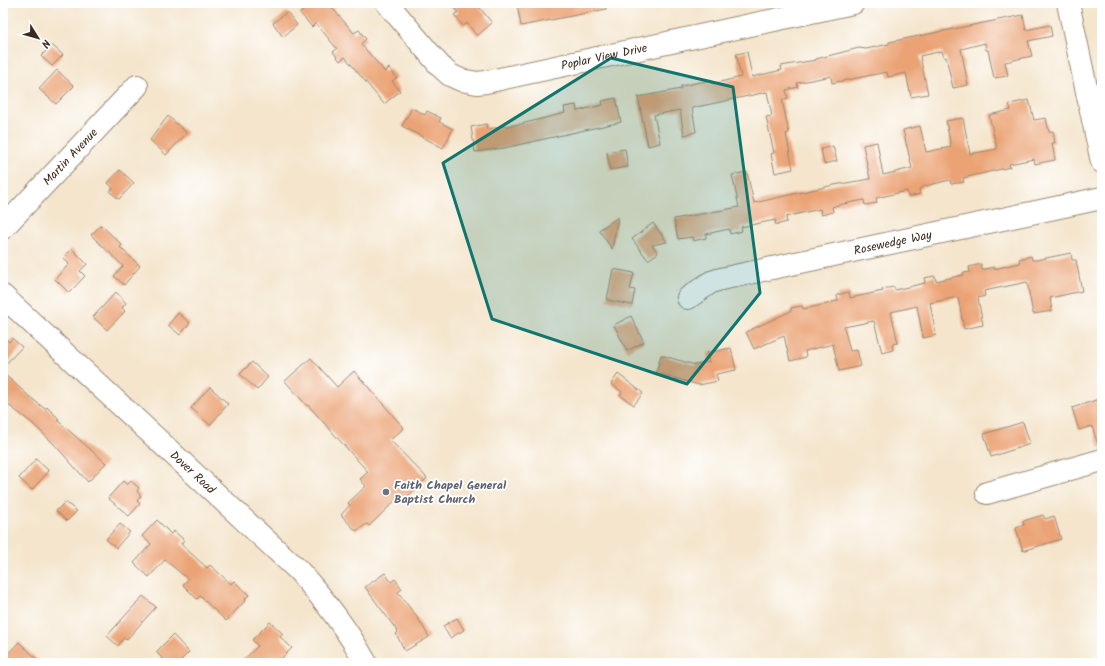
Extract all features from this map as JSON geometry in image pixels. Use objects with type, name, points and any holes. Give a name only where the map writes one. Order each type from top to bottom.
[{"type":"street","name":"Poplar View Drive","points":[[387,3],[440,66],[450,75],[461,80],[477,83],[563,66],[853,3]]},
{"type":"street","points":[[1068,3],[1102,162]]},
{"type":"street","name":"Martin Avenue","points":[[3,228],[137,86]]},
{"type":"street","name":"Rosewedge Way","points":[[688,298],[711,282],[721,279],[1102,198]]},
{"type":"street","name":"Dover Road","points":[[3,296],[298,570],[322,597],[346,630],[366,663]]},
{"type":"street","points":[[987,494],[1102,460]]},
{"type":"highlighted area","points":[[611,58],[733,87],[760,293],[687,384],[492,319],[443,163]]},
{"type":"building","points":[[312,3],[328,3],[354,33],[359,30],[366,39],[361,44],[385,72],[389,68],[397,78],[392,81],[400,91],[384,104],[345,57],[340,61],[333,52],[337,49],[316,23],[312,27],[300,13]]},
{"type":"building","points":[[450,3],[476,3],[492,23],[477,36],[467,23],[463,26],[454,15],[458,12]]},
{"type":"building","points":[[606,3],[606,9],[521,26],[517,4]]},
{"type":"building","points":[[287,12],[297,25],[283,37],[273,23]]},
{"type":"building","points":[[1023,15],[1026,30],[1050,25],[1052,36],[1028,41],[1032,56],[1005,62],[1008,76],[994,78],[985,43],[961,49],[968,85],[953,88],[946,57],[944,58],[942,51],[920,56],[928,94],[911,97],[906,73],[888,77],[887,72],[832,83],[831,76],[797,83],[798,87],[786,90],[788,99],[782,100],[789,133],[786,134],[793,169],[775,173],[771,154],[774,153],[766,117],[772,116],[767,92],[692,108],[696,132],[684,135],[680,110],[654,115],[660,143],[648,146],[638,97],[681,89],[681,86],[711,80],[712,84],[741,77],[736,54],[747,52],[752,77],[782,70],[781,66],[816,60],[859,48],[866,49],[889,44],[889,42]]},
{"type":"building","points":[[52,45],[63,55],[52,66],[41,56]]},
{"type":"building","points":[[57,70],[74,86],[56,104],[39,89]]},
{"type":"building","points":[[616,98],[621,122],[504,148],[475,152],[471,127],[486,124],[487,129],[521,124],[565,113],[564,107],[576,105],[577,111],[603,105],[602,101]]},
{"type":"building","points":[[1029,100],[1034,120],[1046,118],[1049,132],[1053,131],[1055,143],[1052,143],[1055,160],[1035,164],[1034,159],[1009,164],[1010,167],[963,178],[964,182],[951,184],[950,180],[925,186],[919,189],[920,194],[908,197],[907,191],[876,198],[877,203],[865,205],[864,200],[838,205],[832,207],[833,212],[821,215],[820,209],[793,215],[786,217],[787,222],[776,225],[775,220],[741,227],[742,231],[730,234],[729,229],[706,234],[706,238],[693,241],[692,237],[678,239],[674,219],[739,207],[732,175],[747,172],[754,203],[834,185],[870,179],[863,145],[877,142],[883,175],[912,168],[903,130],[920,126],[926,152],[951,147],[946,121],[963,118],[970,154],[997,149],[989,115],[1011,110],[1009,104]]},
{"type":"building","points":[[412,108],[425,115],[427,111],[441,118],[439,122],[453,129],[443,148],[402,126]]},
{"type":"building","points":[[168,116],[187,133],[166,155],[150,140]]},
{"type":"building","points":[[833,146],[837,161],[824,164],[821,149]]},
{"type":"building","points":[[625,149],[628,167],[610,170],[607,152]]},
{"type":"building","points":[[120,170],[134,183],[119,199],[110,192],[113,188],[108,183]]},
{"type":"building","points":[[618,217],[612,249],[599,230]]},
{"type":"building","points":[[653,223],[667,242],[652,245],[658,253],[648,260],[632,239]]},
{"type":"building","points":[[101,225],[122,245],[120,247],[140,266],[124,285],[114,276],[123,266],[91,235]]},
{"type":"building","points":[[72,249],[87,264],[80,271],[85,276],[69,293],[55,279],[69,264],[63,258]]},
{"type":"building","points":[[1071,253],[1072,260],[1076,260],[1082,291],[1050,298],[1052,311],[1033,314],[1027,282],[984,291],[985,296],[978,298],[983,325],[964,329],[958,297],[930,303],[936,335],[923,338],[917,306],[891,312],[898,343],[892,344],[893,350],[882,353],[874,321],[844,327],[850,351],[857,350],[861,366],[839,371],[833,344],[805,351],[806,357],[790,361],[784,336],[754,349],[746,332],[791,311],[791,308],[802,306],[803,309],[832,303],[838,301],[837,295],[849,292],[850,298],[883,291],[882,289],[894,287],[895,290],[925,283],[924,278],[935,276],[936,281],[963,275],[963,273],[970,272],[969,267],[981,264],[982,270],[994,267],[994,269],[1020,263],[1019,259],[1031,256],[1032,260],[1036,260]]},
{"type":"building","points":[[613,269],[634,273],[630,289],[635,290],[632,305],[607,300]]},
{"type":"building","points":[[116,292],[126,303],[122,308],[125,311],[107,330],[93,317]]},
{"type":"building","points":[[178,313],[190,323],[180,335],[168,325]]},
{"type":"building","points":[[631,316],[644,342],[627,351],[614,325]]},
{"type":"building","points":[[3,336],[9,342],[12,338],[22,347],[3,367]]},
{"type":"building","points":[[731,348],[736,370],[716,374],[718,381],[699,385],[656,373],[661,355],[695,365],[709,362],[707,353]]},
{"type":"building","points":[[311,358],[337,387],[354,371],[404,428],[390,440],[427,478],[403,501],[399,497],[369,526],[367,524],[356,531],[341,515],[350,505],[348,503],[366,486],[360,479],[368,472],[285,381]]},
{"type":"building","points":[[252,362],[268,377],[257,390],[240,374]]},
{"type":"building","points":[[3,373],[45,409],[47,407],[59,419],[57,420],[106,463],[88,482],[53,443],[32,423],[3,401]]},
{"type":"building","points":[[618,374],[643,393],[634,405],[620,395],[622,392],[611,384]]},
{"type":"building","points":[[210,387],[228,404],[210,425],[191,408]]},
{"type":"building","points":[[1102,398],[1102,448],[1099,448],[1092,426],[1079,430],[1072,408]]},
{"type":"building","points":[[1023,422],[1030,444],[991,457],[984,434]]},
{"type":"building","points":[[36,459],[49,471],[32,490],[19,478]]},
{"type":"building","points":[[123,481],[127,485],[131,481],[139,488],[137,491],[141,496],[137,501],[140,504],[129,516],[108,498]]},
{"type":"building","points":[[65,502],[77,511],[67,521],[56,511]]},
{"type":"building","points":[[1043,515],[1045,519],[1054,516],[1061,539],[1023,551],[1016,528],[1024,525],[1023,521]]},
{"type":"building","points":[[157,520],[171,534],[174,531],[184,540],[181,544],[207,568],[210,565],[231,584],[234,581],[249,595],[226,621],[200,596],[197,599],[183,585],[188,579],[165,560],[149,577],[134,563],[151,544],[142,536]]},
{"type":"building","points":[[120,524],[130,532],[116,548],[106,539]]},
{"type":"building","points":[[385,573],[391,582],[395,579],[402,589],[398,592],[419,620],[429,637],[405,651],[396,634],[398,632],[365,587]]},
{"type":"building","points":[[143,596],[156,607],[126,640],[124,638],[118,646],[107,636]]},
{"type":"building","points":[[457,618],[464,630],[450,638],[443,626]]},
{"type":"building","points":[[270,622],[283,634],[280,637],[292,648],[277,663],[240,663],[258,646],[252,640]]},
{"type":"building","points":[[173,635],[189,652],[178,663],[167,663],[156,652]]},
{"type":"building","points":[[19,642],[41,663],[3,663],[3,659]]},
{"type":"place","name":"Faith Chapel General Baptist Church","points":[[386,492]]}]
